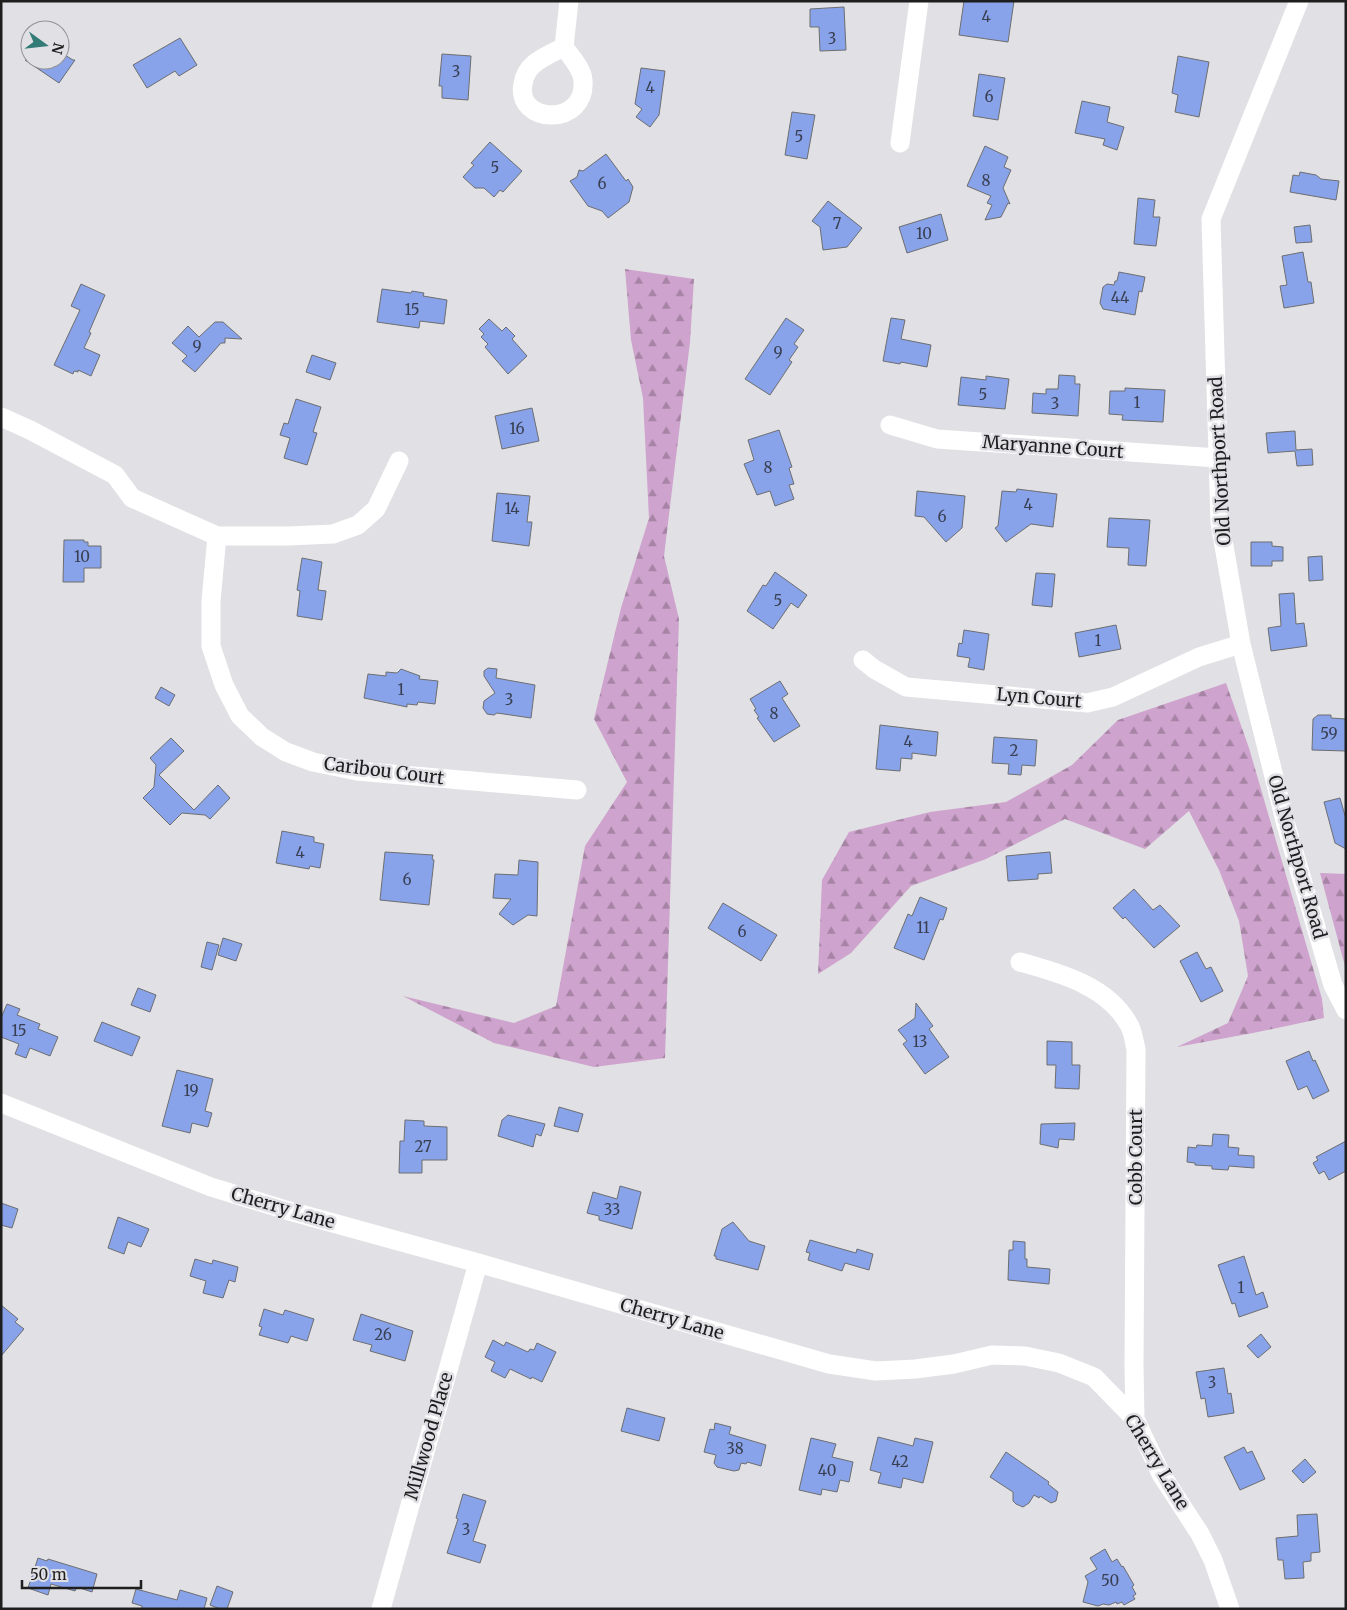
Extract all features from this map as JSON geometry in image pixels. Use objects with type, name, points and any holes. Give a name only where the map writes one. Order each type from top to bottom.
[{"type":"street","points":[[564,47],[569,1]]},
{"type":"street","points":[[900,143],[919,1]]},
{"type":"street","name":"Old Northport Road","points":[[1299,1],[1211,219],[1220,523],[1241,644],[1289,834],[1333,984],[1346,1010]]},
{"type":"street","points":[[1,417],[30,430],[115,475],[132,498],[217,536],[333,534],[358,525],[376,509],[399,461]]},
{"type":"street","name":"Maryanne Court","points":[[890,425],[937,439],[1218,458]]},
{"type":"street","name":"Caribou Court","points":[[217,536],[211,601],[211,646],[224,685],[240,716],[262,737],[286,752],[313,762],[357,771],[578,790]]},
{"type":"street","name":"Lyn Court","points":[[863,660],[874,669],[906,687],[1086,704],[1114,697],[1199,656],[1241,644]]},
{"type":"street","name":"Cobb Court","points":[[1020,962],[1064,975],[1093,989],[1117,1008],[1129,1024],[1136,1049],[1135,1419]]},
{"type":"street","name":"Cherry Lane","points":[[1,1103],[211,1187],[829,1364],[876,1371],[954,1364],[992,1355],[1025,1356],[1058,1363],[1094,1377],[1135,1419],[1161,1474],[1200,1534],[1213,1560],[1230,1609]]},
{"type":"street","name":"Millwood Place","points":[[380,1609],[478,1263]]},
{"type":"green space","points":[[625,269],[694,279],[690,342],[664,556],[679,619],[665,1058],[594,1067],[494,1043],[403,996],[514,1023],[556,1006],[585,846],[627,782],[594,719],[621,608],[649,518],[643,398],[631,340]]},
{"type":"green space","points":[[1226,683],[1249,748],[1322,999],[1324,1018],[1177,1047],[1228,1023],[1248,976],[1239,921],[1219,870],[1189,811],[1145,849],[1065,819],[986,859],[911,886],[851,953],[818,974],[822,880],[849,832],[930,812],[1006,802],[1072,765],[1118,720]]},
{"type":"green space","points":[[1320,873],[1346,874],[1346,970]]},
{"type":"building","points":[[964,1],[1014,1],[1008,42],[959,35]]},
{"type":"building","points":[[844,7],[846,50],[820,51],[819,27],[810,27],[810,9]]},
{"type":"building","points":[[180,38],[197,65],[179,76],[175,71],[147,88],[133,65]]},
{"type":"building","points":[[442,54],[471,56],[468,100],[442,98],[442,86],[439,86]]},
{"type":"building","points":[[1178,56],[1209,62],[1199,117],[1175,112],[1178,95],[1172,93]]},
{"type":"building","points":[[70,58],[75,60],[70,67]]},
{"type":"building","points":[[641,68],[665,71],[659,115],[650,127],[636,117],[642,109],[635,104]]},
{"type":"building","points":[[40,70],[68,70],[59,83]]},
{"type":"building","points":[[979,74],[1005,78],[998,120],[973,116]]},
{"type":"building","points":[[1082,101],[1110,107],[1107,122],[1124,127],[1117,150],[1103,145],[1105,139],[1075,133]]},
{"type":"building","points":[[792,112],[815,115],[807,159],[785,155]]},
{"type":"building","points":[[490,142],[522,171],[503,192],[500,190],[494,197],[484,188],[475,188],[463,177],[474,165],[471,163]]},
{"type":"building","points":[[985,146],[1008,157],[1004,167],[1011,170],[1003,188],[1010,204],[1008,203],[1001,217],[985,220],[992,205],[987,203],[991,196],[967,186]]},
{"type":"building","points":[[606,154],[626,181],[628,179],[633,187],[629,202],[608,218],[602,211],[588,206],[570,181],[577,177],[579,170],[583,171]]},
{"type":"building","points":[[1300,172],[1316,175],[1321,179],[1339,181],[1336,200],[1290,192],[1293,175],[1299,176]]},
{"type":"building","points":[[1138,198],[1155,200],[1153,217],[1160,217],[1156,246],[1134,244]]},
{"type":"building","points":[[828,201],[862,228],[847,247],[823,250],[820,227],[812,221]]},
{"type":"building","points":[[941,214],[948,240],[907,253],[899,227]]},
{"type":"building","points":[[1310,225],[1312,242],[1296,243],[1294,227]]},
{"type":"building","points":[[1303,252],[1314,303],[1284,308],[1280,286],[1287,285],[1282,256]]},
{"type":"building","points":[[1119,272],[1145,277],[1142,292],[1139,291],[1135,315],[1103,309],[1100,303],[1103,287],[1107,284],[1114,285]]},
{"type":"building","points":[[81,284],[105,295],[84,348],[100,355],[91,376],[78,370],[78,372],[74,371],[73,374],[54,365],[80,310],[71,306]]},
{"type":"building","points":[[382,289],[424,293],[423,296],[447,300],[444,324],[420,321],[419,328],[377,322]]},
{"type":"building","points":[[786,318],[804,330],[794,344],[798,347],[789,360],[792,362],[770,395],[745,379]]},
{"type":"building","points":[[891,318],[905,320],[901,339],[931,345],[927,367],[883,361]]},
{"type":"building","points":[[489,319],[502,331],[506,327],[515,336],[512,339],[527,356],[508,374],[485,347],[488,344],[481,337],[484,334],[479,329]]},
{"type":"building","points":[[215,322],[223,322],[242,339],[225,338],[225,343],[221,343],[195,372],[182,361],[187,356],[172,343],[188,326],[199,337]]},
{"type":"building","points":[[312,355],[336,363],[330,380],[306,372]]},
{"type":"building","points":[[1059,375],[1075,376],[1075,384],[1080,384],[1078,416],[1032,413],[1033,393],[1046,394],[1046,389],[1058,389]]},
{"type":"building","points":[[986,376],[1009,379],[1005,409],[958,405],[961,377],[986,380]]},
{"type":"building","points":[[1125,388],[1165,390],[1163,422],[1122,420],[1123,415],[1109,414],[1110,391],[1125,391]]},
{"type":"building","points":[[296,399],[321,407],[313,432],[317,433],[307,465],[284,458],[290,438],[280,435],[284,423],[288,424]]},
{"type":"building","points":[[532,408],[539,441],[502,449],[495,416]]},
{"type":"building","points":[[779,430],[792,467],[789,468],[794,484],[789,485],[794,499],[775,506],[770,491],[757,495],[744,464],[754,460],[748,440]]},
{"type":"building","points":[[1295,431],[1296,450],[1312,449],[1313,465],[1297,466],[1295,451],[1268,453],[1266,433]]},
{"type":"building","points":[[1017,489],[1057,494],[1053,527],[1031,524],[1006,542],[995,528],[998,526],[1002,491],[1016,492]]},
{"type":"building","points":[[917,491],[965,496],[962,528],[946,542],[924,517],[915,516]]},
{"type":"building","points":[[497,493],[530,496],[527,522],[532,522],[529,546],[492,541]]},
{"type":"building","points":[[1109,518],[1150,520],[1146,566],[1128,565],[1129,548],[1107,547]]},
{"type":"building","points":[[64,540],[84,540],[84,542],[88,542],[88,546],[101,546],[101,568],[84,568],[84,582],[63,582]]},
{"type":"building","points":[[1251,542],[1272,542],[1272,546],[1283,547],[1283,561],[1272,561],[1272,566],[1251,566]]},
{"type":"building","points":[[1322,556],[1323,580],[1309,581],[1308,557]]},
{"type":"building","points":[[302,558],[322,562],[318,590],[326,591],[322,620],[297,616],[300,591],[297,590]]},
{"type":"building","points":[[775,572],[807,595],[798,608],[791,603],[773,629],[747,611],[763,585],[766,586]]},
{"type":"building","points":[[1036,573],[1055,574],[1052,607],[1032,605]]},
{"type":"building","points":[[1294,593],[1296,624],[1304,623],[1307,646],[1271,651],[1268,628],[1281,626],[1279,594]]},
{"type":"building","points":[[1116,625],[1121,649],[1079,657],[1075,633]]},
{"type":"building","points":[[964,630],[989,634],[984,670],[968,667],[970,658],[957,656],[959,643],[962,644]]},
{"type":"building","points":[[488,668],[497,669],[496,678],[535,685],[531,718],[497,713],[494,715],[487,714],[483,708],[484,701],[495,693],[484,676],[484,671]]},
{"type":"building","points":[[401,669],[420,676],[419,679],[438,681],[435,704],[418,702],[417,705],[407,704],[407,707],[364,698],[368,674],[386,676],[386,672],[397,673]]},
{"type":"building","points":[[780,681],[788,694],[782,698],[800,726],[774,742],[757,718],[759,717],[750,699]]},
{"type":"building","points":[[161,687],[175,695],[169,706],[155,698]]},
{"type":"building","points":[[1318,715],[1331,715],[1331,718],[1346,719],[1346,751],[1312,750],[1313,719]]},
{"type":"building","points":[[880,725],[938,732],[936,756],[912,753],[912,759],[901,758],[900,771],[876,769]]},
{"type":"building","points":[[994,737],[1037,740],[1035,766],[1022,765],[1021,775],[1008,774],[1009,764],[992,763]]},
{"type":"building","points":[[171,738],[184,751],[159,775],[194,810],[218,785],[230,798],[210,819],[205,815],[182,813],[170,825],[143,798],[154,787],[156,765],[150,758]]},
{"type":"building","points":[[1340,798],[1346,819],[1346,849],[1335,843],[1324,802]]},
{"type":"building","points":[[282,831],[314,837],[314,842],[324,844],[320,868],[310,866],[309,869],[276,863]]},
{"type":"building","points":[[385,852],[433,855],[429,905],[380,900]]},
{"type":"building","points":[[1050,852],[1052,873],[1038,874],[1038,879],[1008,881],[1006,856]]},
{"type":"building","points":[[519,860],[538,862],[537,916],[528,915],[513,925],[499,914],[511,899],[493,898],[495,874],[518,875]]},
{"type":"building","points":[[1134,889],[1153,910],[1160,905],[1180,926],[1154,948],[1125,917],[1123,919],[1113,908]]},
{"type":"building","points":[[920,897],[947,908],[943,920],[940,919],[924,960],[894,948],[908,914],[912,916]]},
{"type":"building","points":[[723,903],[777,935],[761,961],[708,928]]},
{"type":"building","points":[[223,938],[242,944],[236,961],[218,955]]},
{"type":"building","points":[[207,942],[219,945],[212,970],[201,967]]},
{"type":"building","points":[[1197,952],[1206,969],[1211,967],[1223,991],[1201,1002],[1180,961]]},
{"type":"building","points":[[138,988],[156,995],[150,1012],[131,1005]]},
{"type":"building","points":[[916,1003],[933,1026],[929,1029],[949,1057],[925,1074],[903,1044],[907,1041],[898,1030],[915,1018]]},
{"type":"building","points":[[7,1004],[20,1009],[17,1015],[40,1024],[38,1029],[58,1037],[50,1056],[30,1048],[26,1058],[15,1054],[19,1044],[1,1037],[1,1018]]},
{"type":"building","points":[[102,1022],[140,1037],[132,1056],[94,1041]]},
{"type":"building","points":[[1047,1041],[1072,1042],[1072,1065],[1080,1065],[1079,1089],[1055,1088],[1056,1065],[1047,1065]]},
{"type":"building","points":[[1309,1051],[1329,1091],[1313,1099],[1307,1086],[1298,1090],[1286,1061]]},
{"type":"building","points":[[177,1070],[213,1079],[205,1111],[212,1113],[208,1127],[192,1123],[190,1133],[162,1126]]},
{"type":"building","points":[[559,1107],[583,1114],[578,1132],[554,1126]]},
{"type":"building","points":[[508,1115],[545,1124],[541,1136],[536,1134],[533,1147],[498,1136],[502,1120]]},
{"type":"building","points":[[405,1120],[424,1121],[424,1126],[447,1127],[447,1160],[422,1160],[422,1173],[399,1173],[400,1141],[404,1141]]},
{"type":"building","points":[[1075,1123],[1074,1140],[1059,1139],[1058,1148],[1040,1144],[1041,1124]]},
{"type":"building","points":[[1213,1134],[1229,1135],[1228,1147],[1239,1148],[1238,1155],[1254,1156],[1254,1168],[1229,1166],[1228,1170],[1212,1169],[1212,1166],[1195,1165],[1195,1163],[1187,1162],[1188,1147],[1196,1148],[1197,1145],[1212,1146]]},
{"type":"building","points":[[1346,1141],[1346,1171],[1329,1180],[1324,1171],[1319,1174],[1313,1163],[1318,1160],[1316,1157]]},
{"type":"building","points":[[620,1186],[641,1192],[632,1229],[599,1220],[599,1216],[587,1213],[593,1192],[617,1199]]},
{"type":"building","points":[[1,1203],[18,1209],[12,1228],[1,1225]]},
{"type":"building","points":[[118,1217],[149,1229],[141,1247],[128,1242],[124,1254],[108,1248]]},
{"type":"building","points":[[733,1222],[749,1241],[765,1246],[758,1270],[716,1259],[716,1256],[714,1256],[722,1229]]},
{"type":"building","points":[[810,1240],[856,1253],[857,1249],[873,1254],[869,1270],[845,1263],[842,1271],[808,1260],[810,1253],[806,1252]]},
{"type":"building","points":[[1013,1241],[1025,1242],[1027,1267],[1050,1269],[1049,1284],[1008,1280],[1009,1250],[1013,1250]]},
{"type":"building","points":[[1244,1256],[1256,1295],[1263,1292],[1268,1307],[1239,1317],[1235,1303],[1232,1304],[1218,1265]]},
{"type":"building","points":[[195,1259],[212,1264],[213,1260],[238,1267],[235,1282],[229,1280],[223,1298],[203,1293],[206,1281],[190,1276]]},
{"type":"building","points":[[1,1305],[18,1319],[15,1322],[24,1329],[1,1356]]},
{"type":"building","points":[[264,1309],[283,1315],[285,1310],[314,1319],[307,1341],[291,1336],[288,1343],[259,1335],[262,1327],[259,1326]]},
{"type":"building","points":[[361,1314],[413,1331],[405,1361],[370,1351],[372,1345],[353,1340]]},
{"type":"building","points":[[1261,1334],[1271,1347],[1258,1358],[1247,1346]]},
{"type":"building","points":[[493,1340],[504,1346],[506,1342],[528,1352],[530,1349],[534,1350],[537,1343],[556,1352],[542,1382],[510,1369],[505,1378],[491,1371],[495,1362],[485,1357]]},
{"type":"building","points":[[1224,1368],[1228,1394],[1231,1393],[1234,1413],[1208,1417],[1205,1398],[1201,1399],[1196,1372]]},
{"type":"building","points":[[627,1408],[665,1418],[659,1441],[621,1431]]},
{"type":"building","points":[[715,1423],[731,1427],[729,1434],[766,1445],[761,1466],[747,1462],[746,1464],[741,1463],[739,1470],[734,1471],[717,1467],[714,1463],[716,1455],[704,1452],[710,1429],[714,1430]]},
{"type":"building","points":[[878,1437],[913,1446],[915,1438],[933,1442],[923,1483],[903,1478],[901,1488],[878,1483],[881,1473],[870,1470]]},
{"type":"building","points":[[811,1438],[836,1444],[832,1457],[853,1462],[849,1482],[840,1480],[837,1492],[822,1489],[821,1495],[799,1490]]},
{"type":"building","points":[[1244,1447],[1247,1453],[1252,1451],[1265,1479],[1240,1490],[1224,1457]]},
{"type":"building","points":[[1006,1452],[1049,1482],[1048,1484],[1058,1492],[1056,1501],[1051,1503],[1040,1496],[1039,1498],[1034,1495],[1029,1503],[1023,1507],[1016,1504],[1013,1501],[1013,1492],[990,1477]]},
{"type":"building","points":[[1305,1459],[1316,1472],[1303,1483],[1292,1471]]},
{"type":"building","points":[[463,1494],[486,1501],[473,1541],[486,1545],[480,1563],[447,1553],[458,1519],[456,1518]]},
{"type":"building","points":[[1317,1514],[1320,1552],[1311,1553],[1311,1561],[1303,1562],[1304,1578],[1285,1579],[1283,1560],[1278,1560],[1276,1538],[1298,1536],[1297,1515]]},
{"type":"building","points":[[1105,1549],[1112,1562],[1117,1559],[1123,1566],[1134,1585],[1132,1587],[1136,1594],[1133,1596],[1135,1599],[1124,1605],[1122,1602],[1117,1604],[1116,1602],[1098,1606],[1083,1602],[1088,1582],[1085,1576],[1097,1569],[1090,1558]]},
{"type":"building","points":[[38,1558],[47,1561],[48,1559],[97,1574],[92,1592],[77,1587],[75,1591],[51,1584],[48,1595],[28,1588]]},
{"type":"building","points":[[217,1586],[233,1592],[227,1609],[220,1609],[210,1605]]},
{"type":"building","points":[[136,1589],[177,1600],[180,1590],[207,1598],[204,1609],[142,1609],[142,1606],[132,1603]]}]
